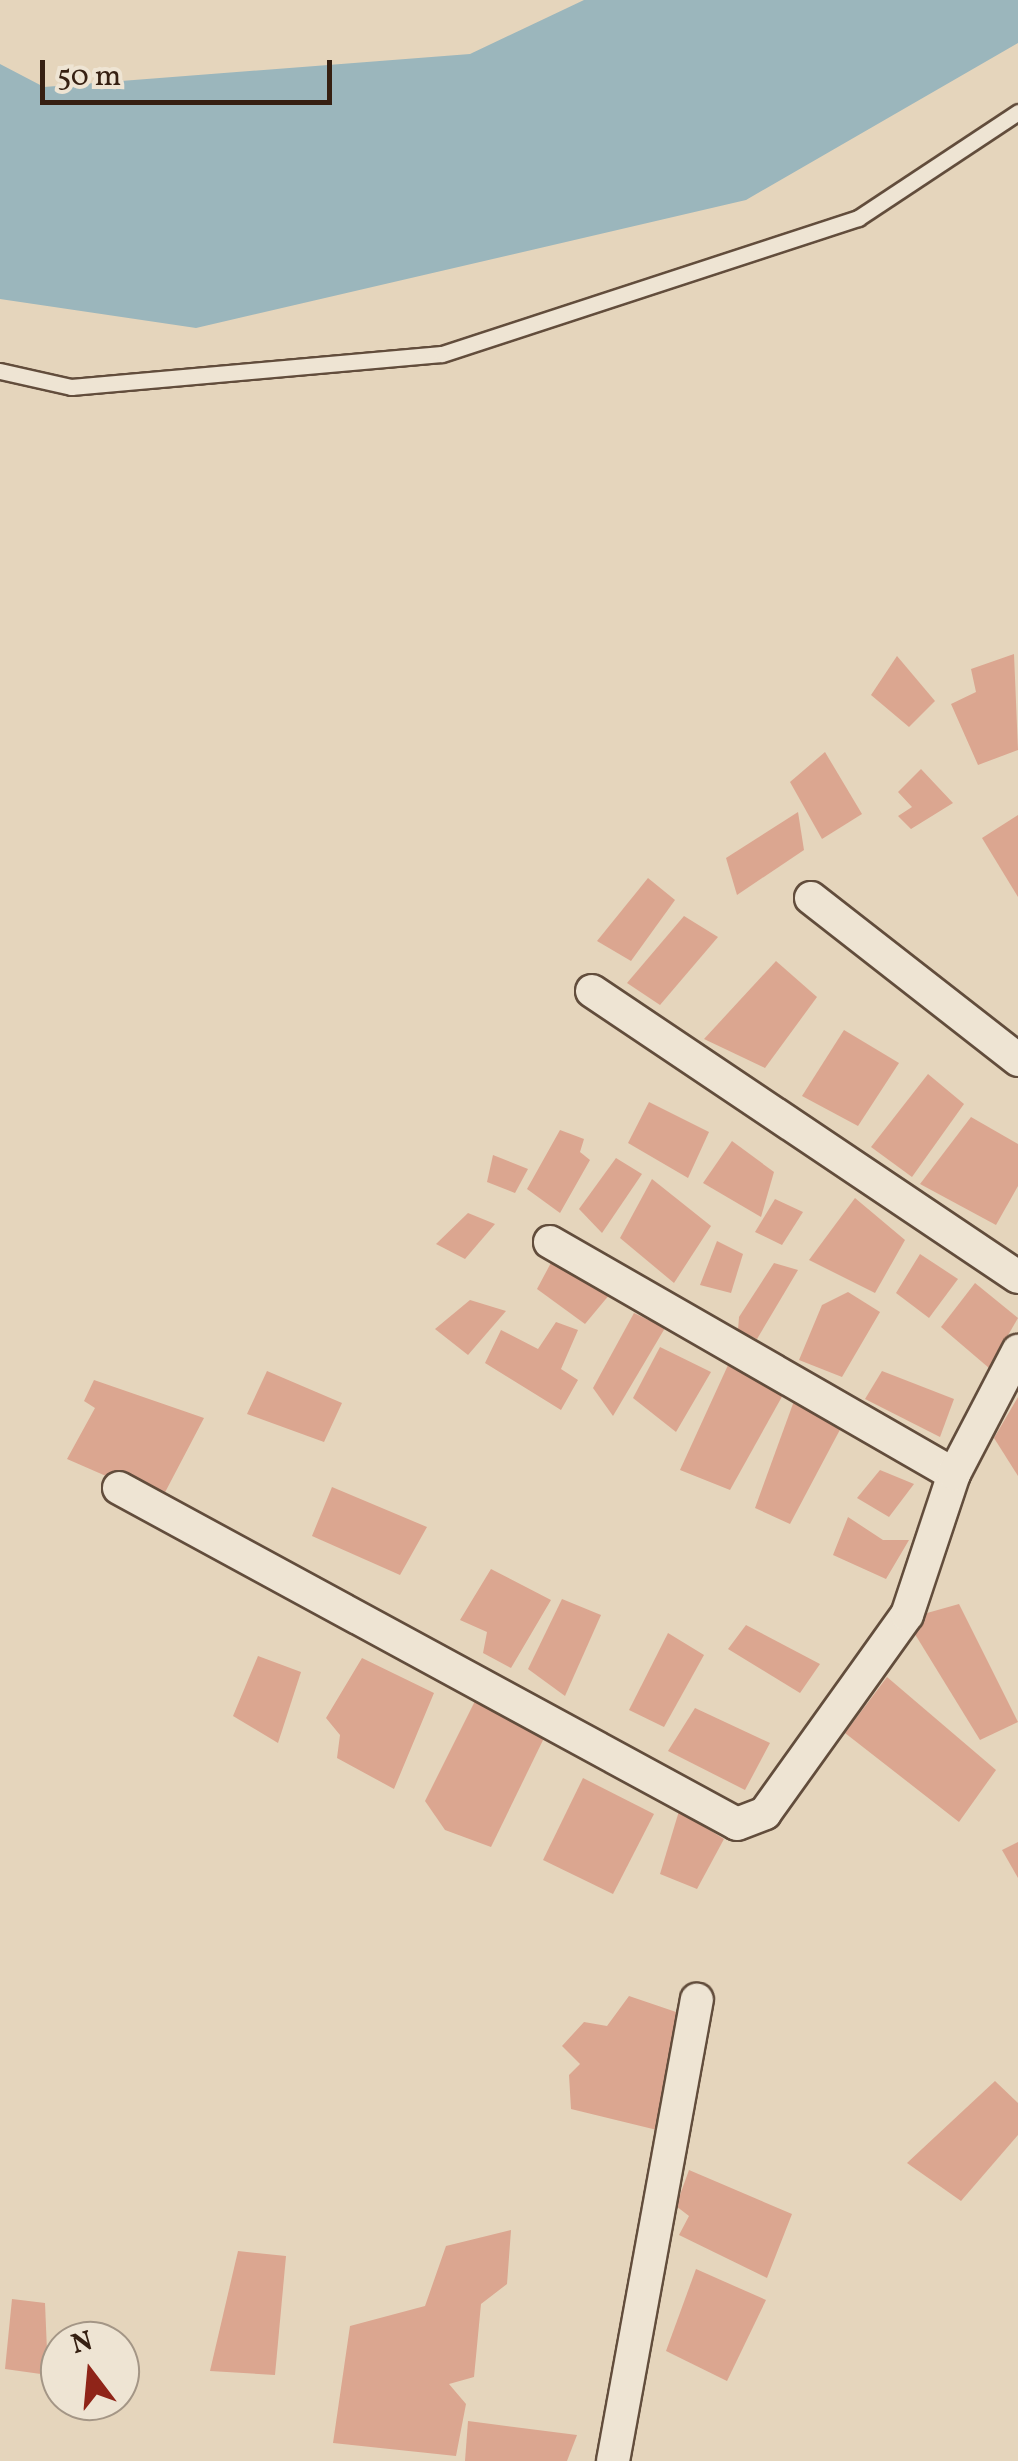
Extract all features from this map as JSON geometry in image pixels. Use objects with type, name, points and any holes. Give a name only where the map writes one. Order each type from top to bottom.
[{"type":"street","points":[[812,898],[1018,1060]]},
{"type":"street","points":[[592,991],[1018,1278]]},
{"type":"street","points":[[550,1242],[954,1474]]},
{"type":"street","points":[[119,1488],[737,1824],[765,1813],[907,1615],[954,1474],[1018,1351]]},
{"type":"street","points":[[613,2461],[698,2000]]},
{"type":"lane","points":[[0,371],[71,387],[442,354],[858,218],[1018,112]]},
{"type":"water","points":[[584,0],[1018,0],[1018,43],[746,200],[196,328],[0,299],[0,64],[44,87],[470,54]]},
{"type":"building","points":[[1014,654],[1018,750],[978,765],[951,704],[976,692],[971,669]]},
{"type":"building","points":[[897,656],[935,701],[909,727],[871,695]]},
{"type":"building","points":[[825,752],[862,814],[822,839],[790,782]]},
{"type":"building","points":[[921,769],[953,803],[911,829],[898,816],[912,807],[898,792]]},
{"type":"building","points":[[798,812],[804,850],[737,895],[726,858]]},
{"type":"building","points":[[1018,815],[1018,897],[982,838]]},
{"type":"building","points":[[648,878],[675,900],[631,961],[597,941]]},
{"type":"building","points":[[684,916],[718,937],[660,1005],[627,983]]},
{"type":"building","points":[[776,961],[817,997],[765,1068],[704,1039]]},
{"type":"building","points":[[844,1030],[899,1063],[858,1126],[802,1096]]},
{"type":"building","points":[[928,1074],[964,1104],[912,1177],[871,1147]]},
{"type":"building","points":[[649,1102],[709,1132],[688,1178],[628,1143]]},
{"type":"building","points":[[971,1117],[1018,1144],[1018,1186],[996,1225],[920,1184]]},
{"type":"building","points":[[560,1130],[584,1139],[580,1152],[590,1160],[560,1213],[527,1189]]},
{"type":"building","points":[[732,1141],[774,1172],[761,1217],[703,1183]]},
{"type":"building","points":[[493,1155],[528,1169],[515,1193],[487,1182]]},
{"type":"building","points":[[616,1158],[642,1174],[602,1233],[579,1209]]},
{"type":"building","points":[[652,1179],[711,1226],[674,1283],[620,1238]]},
{"type":"building","points":[[855,1198],[905,1240],[875,1293],[809,1260]]},
{"type":"building","points":[[775,1199],[803,1212],[782,1245],[755,1232]]},
{"type":"building","points":[[468,1213],[495,1224],[465,1259],[436,1244]]},
{"type":"building","points":[[717,1241],[743,1254],[731,1293],[700,1285]]},
{"type":"building","points":[[920,1254],[958,1279],[929,1318],[896,1293]]},
{"type":"building","points":[[553,1259],[610,1294],[585,1324],[537,1289]]},
{"type":"building","points":[[774,1263],[798,1270],[757,1339],[738,1330],[739,1317]]},
{"type":"building","points":[[975,1283],[1018,1318],[989,1368],[941,1327]]},
{"type":"building","points":[[848,1292],[880,1312],[842,1377],[799,1360],[822,1305]]},
{"type":"building","points":[[470,1300],[506,1311],[468,1355],[435,1329]]},
{"type":"building","points":[[634,1313],[665,1328],[613,1416],[593,1388]]},
{"type":"building","points":[[556,1322],[578,1330],[561,1369],[578,1380],[561,1410],[485,1363],[501,1330],[538,1349]]},
{"type":"building","points":[[660,1347],[711,1372],[676,1432],[633,1398]]},
{"type":"building","points":[[729,1363],[784,1393],[730,1490],[680,1470]]},
{"type":"building","points":[[267,1371],[342,1403],[324,1442],[247,1414]]},
{"type":"building","points":[[882,1371],[954,1399],[940,1437],[865,1399]]},
{"type":"building","points":[[94,1380],[204,1418],[161,1500],[67,1459],[95,1408],[84,1401]]},
{"type":"building","points":[[1018,1397],[1018,1476],[994,1438]]},
{"type":"building","points":[[794,1401],[843,1424],[790,1524],[755,1508]]},
{"type":"building","points":[[880,1470],[914,1484],[889,1517],[857,1498]]},
{"type":"building","points":[[332,1487],[427,1527],[400,1575],[312,1536]]},
{"type":"building","points":[[848,1517],[883,1540],[909,1540],[886,1579],[833,1555]]},
{"type":"building","points":[[491,1569],[551,1600],[511,1668],[483,1653],[487,1632],[460,1620]]},
{"type":"building","points":[[562,1599],[601,1615],[565,1696],[528,1669]]},
{"type":"building","points":[[959,1604],[1018,1722],[980,1740],[913,1631],[927,1613]]},
{"type":"building","points":[[746,1625],[820,1664],[800,1693],[728,1649]]},
{"type":"building","points":[[668,1633],[704,1655],[664,1727],[629,1710]]},
{"type":"building","points":[[258,1656],[301,1672],[278,1743],[233,1716]]},
{"type":"building","points":[[362,1658],[434,1693],[394,1789],[337,1758],[340,1735],[326,1718]]},
{"type":"building","points":[[887,1677],[996,1770],[959,1822],[845,1733]]},
{"type":"building","points":[[476,1699],[546,1734],[491,1847],[445,1830],[425,1801]]},
{"type":"building","points":[[695,1708],[770,1743],[745,1790],[668,1751]]},
{"type":"building","points":[[583,1778],[654,1814],[613,1894],[543,1860]]},
{"type":"building","points":[[679,1811],[724,1839],[697,1889],[660,1874]]},
{"type":"building","points":[[1018,1842],[1018,1878],[1002,1850]]},
{"type":"building","points":[[629,1996],[682,2014],[657,2130],[571,2109],[569,2075],[580,2064],[562,2046],[584,2022],[607,2026]]},
{"type":"building","points":[[995,2081],[1018,2103],[1018,2135],[961,2201],[907,2163]]},
{"type":"building","points":[[689,2170],[792,2214],[767,2278],[679,2235],[689,2216],[676,2206]]},
{"type":"building","points":[[511,2230],[507,2284],[481,2304],[474,2377],[449,2384],[466,2404],[456,2456],[333,2443],[350,2326],[425,2306],[446,2246]]},
{"type":"building","points":[[238,2251],[286,2256],[275,2375],[210,2371]]},
{"type":"building","points":[[696,2269],[766,2300],[727,2381],[666,2351]]},
{"type":"building","points":[[12,2299],[45,2303],[46,2321],[40,2321],[40,2374],[5,2369]]},
{"type":"building","points":[[468,2421],[577,2435],[567,2461],[465,2461]]}]
